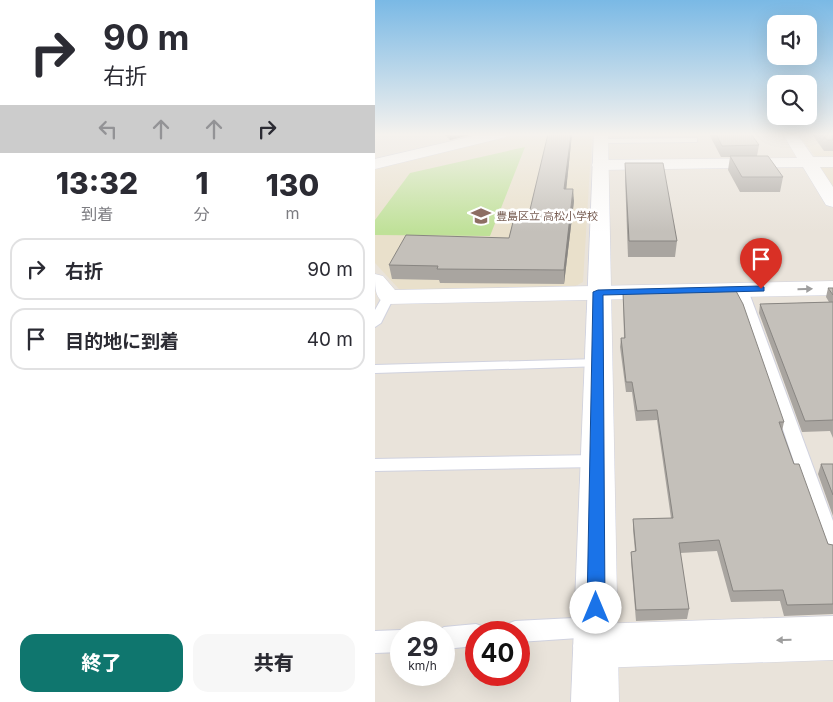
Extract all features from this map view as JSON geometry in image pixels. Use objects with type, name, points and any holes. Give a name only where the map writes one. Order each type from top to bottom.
[{"type":"street","points":[[595,702],[601,167]]},
{"type":"street","points":[[811,167],[833,201]]},
{"type":"street","points":[[379,293],[833,288]]},
{"type":"street","points":[[596,636],[833,638]]},
{"type":"lane","points":[[742,290],[833,548]]},
{"type":"lane","points":[[375,323],[379,293]]},
{"type":"lane","points":[[375,369],[599,364]]},
{"type":"lane","points":[[375,465],[597,461]]},
{"type":"lane","points":[[530,633],[596,636]]},
{"type":"lane","points":[[375,642],[390,641]]},
{"type":"shaded area","name":"豊島区立 高松小学校","points":[[590,167],[583,282],[572,288],[402,291],[375,263],[375,168]]},
{"type":"shaded area","points":[[818,167],[833,167],[833,189]]},
{"type":"green space","points":[[438,167],[517,167],[490,236],[375,235],[375,220],[410,173]]},
{"type":"building","points":[[540,167],[567,167],[564,189],[573,189],[564,270],[437,269],[438,266],[389,265],[406,235],[509,238],[514,218],[528,218]]},
{"type":"building","points":[[625,167],[664,167],[677,241],[629,241]]},
{"type":"building","points":[[736,167],[776,167],[783,177],[742,177]]},
{"type":"building","points":[[828,288],[833,288],[833,295]]},
{"type":"building","points":[[736,291],[743,304],[784,422],[779,422],[794,464],[799,464],[828,544],[833,545],[833,604],[787,605],[783,590],[733,591],[719,540],[679,543],[689,609],[636,610],[631,552],[636,551],[633,519],[673,518],[657,410],[637,411],[632,382],[626,382],[621,338],[625,338],[623,293]]},
{"type":"building","points":[[833,302],[833,420],[805,421],[760,304]]},
{"type":"building","points":[[821,464],[833,464],[833,495]]},
{"type":"place","name":"豊島区立 高松小学校","points":[[481,216]]},
{"type":"route","points":[[596,608],[598,292],[761,289]]}]
